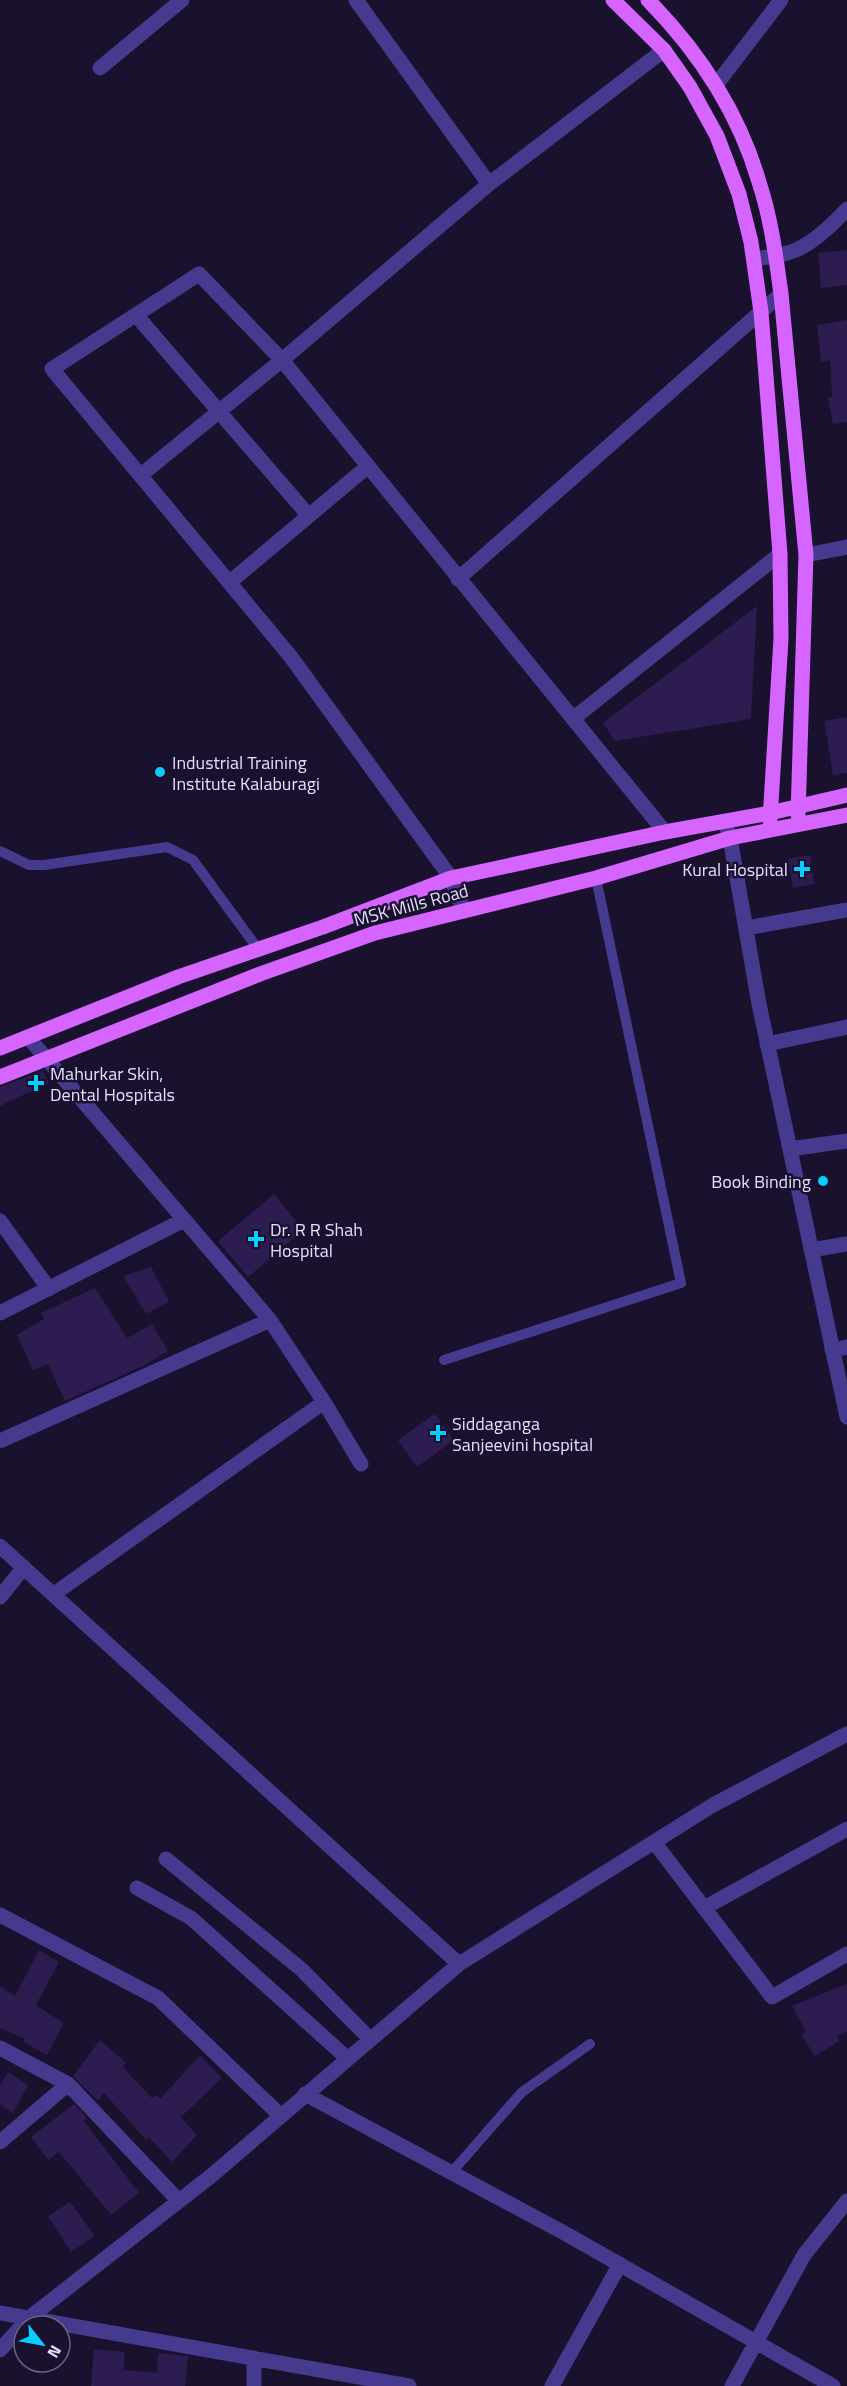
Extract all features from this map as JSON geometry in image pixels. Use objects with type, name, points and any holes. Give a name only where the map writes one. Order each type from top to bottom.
[{"type":"main road","points":[[613,0],[664,50],[690,87],[717,136],[739,194],[754,259],[761,312],[780,554],[781,639],[770,830]]},
{"type":"main road","points":[[648,0],[680,34],[716,85],[740,134],[759,182],[776,256],[806,555],[798,825]]},
{"type":"main road","name":"MSK Mills Road","points":[[0,1048],[178,977],[451,878],[665,832],[770,813],[847,795]]},
{"type":"main road","name":"MSK Mills Road","points":[[0,1077],[260,974],[375,933],[596,878],[730,838],[847,815]]},
{"type":"street","points":[[100,68],[182,0]]},
{"type":"street","points":[[356,0],[489,184]]},
{"type":"street","points":[[716,85],[781,0]]},
{"type":"street","points":[[141,476],[489,184],[664,50]]},
{"type":"street","points":[[754,259],[776,256],[800,248],[835,222],[847,209]]},
{"type":"street","points":[[464,910],[451,878],[291,657],[52,369],[199,274],[282,360],[665,832]]},
{"type":"street","points":[[458,579],[781,294]]},
{"type":"street","points":[[136,315],[309,516]]},
{"type":"street","points":[[230,582],[368,467]]},
{"type":"street","points":[[806,555],[847,547]]},
{"type":"street","points":[[574,718],[780,554]]},
{"type":"street","points":[[725,821],[767,1044],[811,1250],[839,1348],[847,1417]]},
{"type":"street","points":[[746,928],[847,910]]},
{"type":"street","points":[[767,1044],[847,1027]]},
{"type":"street","points":[[28,1037],[270,1320],[324,1402],[361,1464]]},
{"type":"street","points":[[790,1149],[847,1141]]},
{"type":"street","points":[[0,1313],[184,1220]]},
{"type":"street","points":[[0,1221],[49,1288]]},
{"type":"street","points":[[811,1250],[847,1244]]},
{"type":"street","points":[[0,1441],[270,1320]]},
{"type":"street","points":[[54,1594],[324,1402]]},
{"type":"street","points":[[0,1546],[459,1964]]},
{"type":"street","points":[[0,1597],[24,1567]]},
{"type":"street","points":[[34,2314],[179,2201],[459,1964],[712,1805],[847,1734]]},
{"type":"street","points":[[704,1908],[847,1829]]},
{"type":"street","points":[[654,1842],[772,1997],[847,1954]]},
{"type":"street","points":[[166,1859],[301,1970],[370,2039]]},
{"type":"street","points":[[137,1888],[191,1918],[347,2058]]},
{"type":"street","points":[[0,1915],[158,1998],[280,2115]]},
{"type":"street","points":[[0,2048],[68,2084],[179,2201]]},
{"type":"street","points":[[0,2142],[68,2084]]},
{"type":"street","points":[[305,2094],[620,2264],[833,2386]]},
{"type":"street","points":[[732,2386],[804,2255],[847,2201]]},
{"type":"street","points":[[552,2386],[620,2264]]},
{"type":"street","points":[[72,2326],[409,2386]]},
{"type":"street","points":[[0,2350],[12,2337]]},
{"type":"street","points":[[254,2358],[254,2386]]},
{"type":"lane","points":[[0,851],[29,865],[167,847],[193,860],[258,949]]},
{"type":"lane","points":[[444,1360],[681,1283],[596,878]]},
{"type":"lane","points":[[452,2172],[522,2092],[590,2044]]},
{"type":"building","points":[[847,250],[847,285],[821,288],[818,253]]},
{"type":"building","points":[[847,320],[847,422],[833,424],[828,397],[832,397],[830,360],[821,362],[817,325]]},
{"type":"building","points":[[757,606],[751,719],[615,741],[603,723]]},
{"type":"building","points":[[847,717],[847,773],[833,775],[824,721]]},
{"type":"building","points":[[810,855],[814,884],[793,888],[788,859]]},
{"type":"building","points":[[43,1071],[49,1083],[0,1106],[0,1087]]},
{"type":"building","points":[[274,1194],[303,1230],[248,1277],[218,1241]]},
{"type":"building","points":[[151,1267],[169,1302],[146,1314],[123,1276]]},
{"type":"building","points":[[95,1288],[127,1338],[152,1324],[168,1351],[145,1365],[65,1401],[48,1364],[33,1370],[17,1335],[44,1319],[41,1313]]},
{"type":"building","points":[[435,1414],[454,1440],[417,1467],[398,1440]]},
{"type":"building","points":[[39,1950],[59,1962],[36,2005],[64,2023],[47,2055],[23,2042],[25,2039],[0,2028],[0,1986],[15,1996]]},
{"type":"building","points":[[847,1984],[847,2031],[837,2036],[839,2041],[815,2056],[801,2035],[806,2032],[792,2006]]},
{"type":"building","points":[[100,2040],[126,2063],[123,2067],[152,2098],[156,2095],[160,2099],[200,2055],[222,2078],[181,2117],[197,2135],[172,2162],[149,2137],[146,2140],[104,2093],[98,2101],[73,2076]]},
{"type":"building","points":[[8,2072],[28,2085],[13,2113],[0,2105],[0,2085]]},
{"type":"building","points":[[74,2104],[86,2117],[84,2121],[139,2193],[111,2215],[59,2152],[48,2160],[31,2137]]},
{"type":"building","points":[[70,2202],[95,2236],[71,2252],[48,2216]]},
{"type":"building","points":[[94,2349],[125,2352],[124,2370],[157,2373],[158,2353],[188,2356],[185,2386],[91,2386]]},
{"type":"place","name":"Industrial Training Institute Kalaburagi","points":[[160,772]]},
{"type":"place","name":"Kural Hospital","points":[[802,869]]},
{"type":"place","name":"Mahurkar Skin, Dental Hospitals","points":[[36,1083]]},
{"type":"place","name":"Book Binding","points":[[823,1181]]},
{"type":"place","name":"Dr. R R Shah Hospital","points":[[256,1239]]},
{"type":"place","name":"Siddaganga Sanjeevini hospital","points":[[438,1433]]}]
